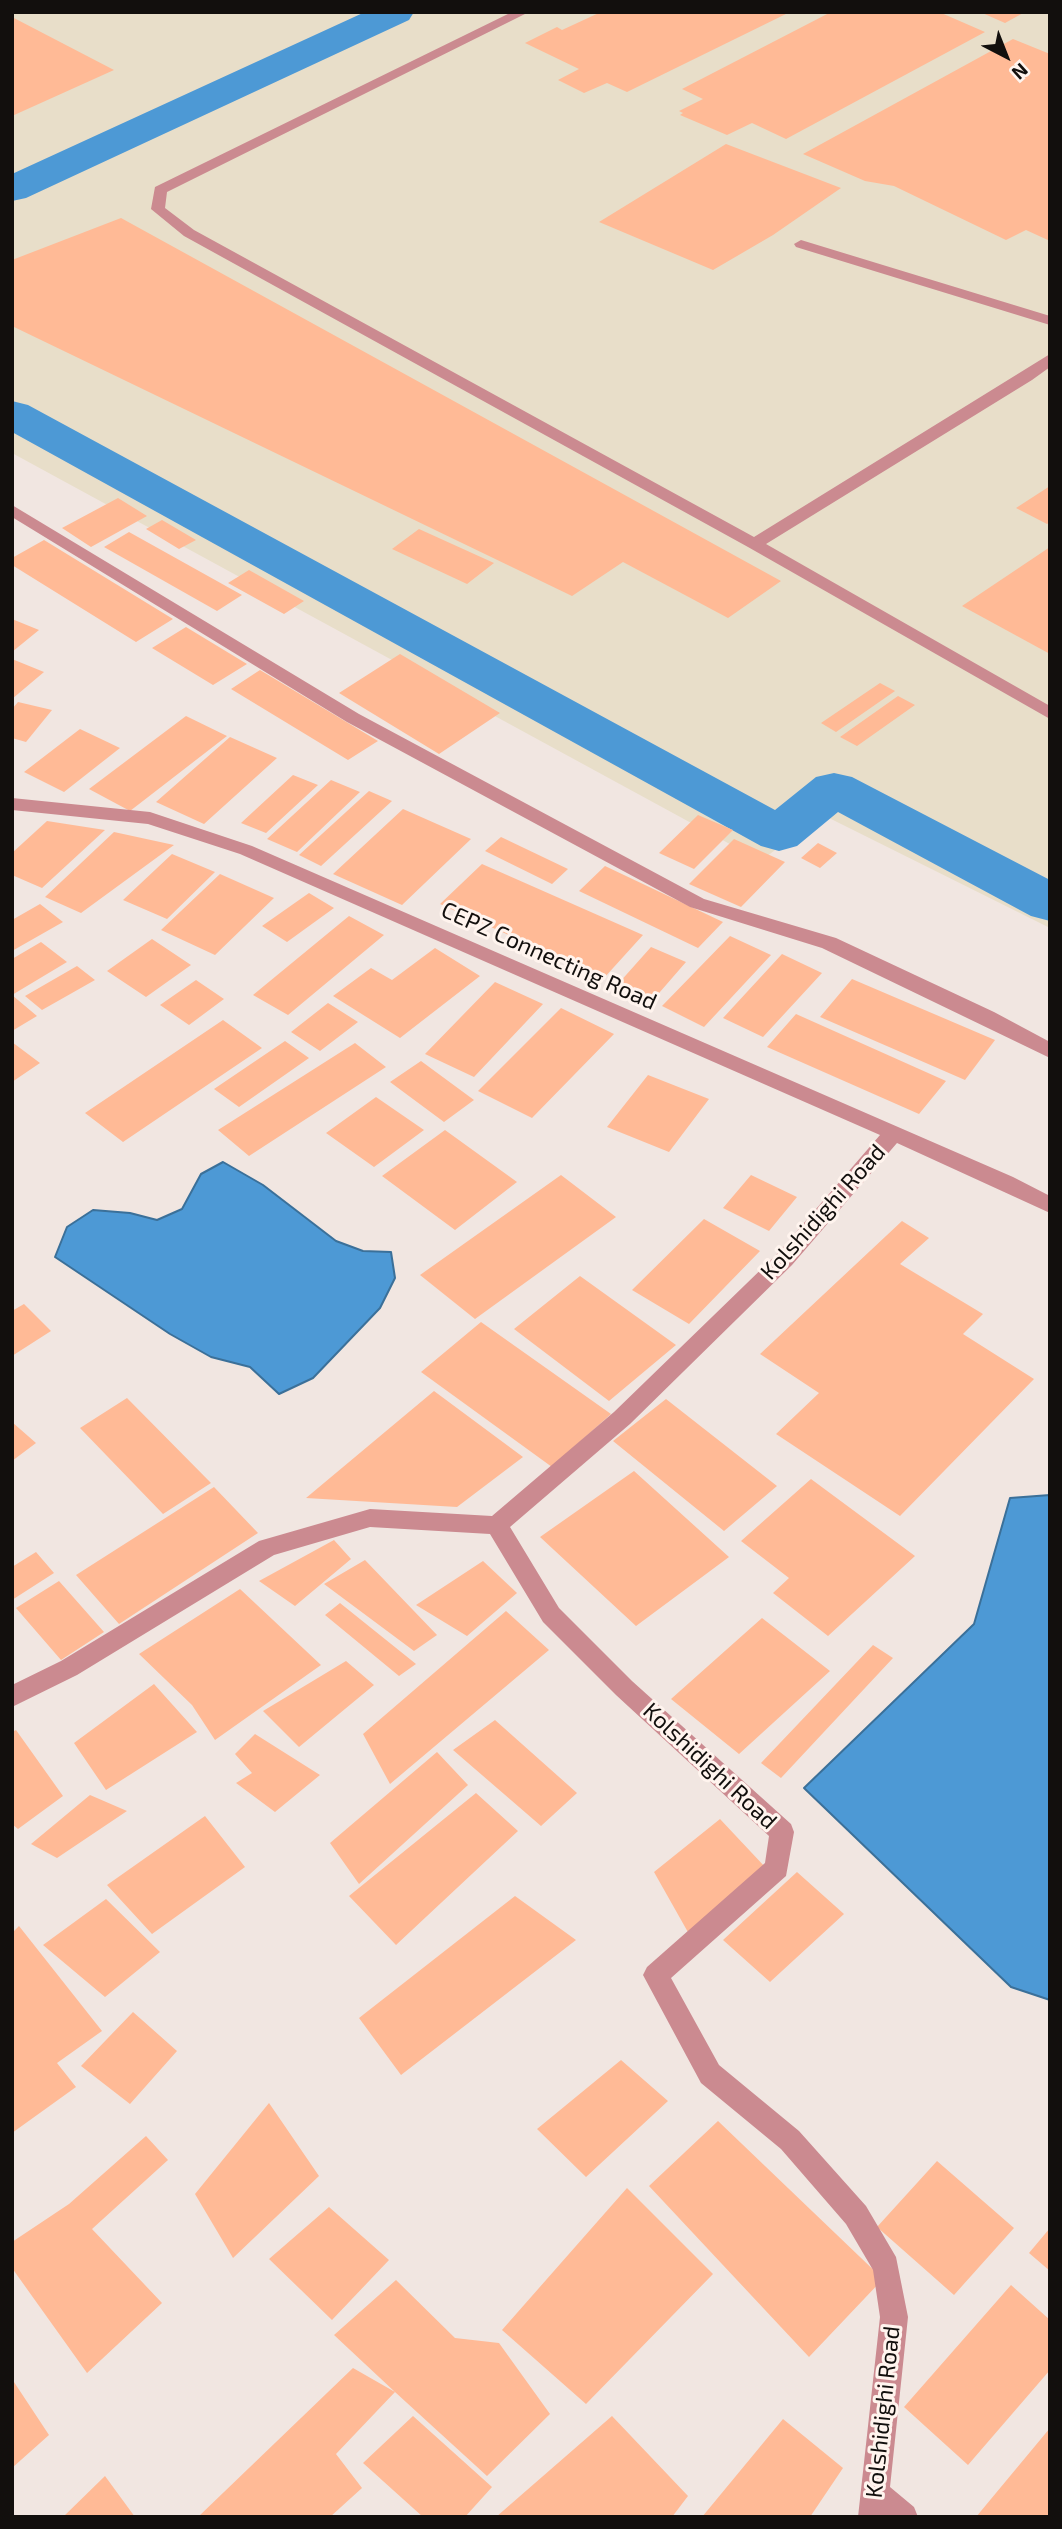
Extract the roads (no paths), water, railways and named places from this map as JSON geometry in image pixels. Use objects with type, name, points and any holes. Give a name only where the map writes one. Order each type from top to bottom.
[{"type":"street","points":[[523,12],[160,190],[158,209],[189,233],[754,544],[1050,714]]},
{"type":"street","points":[[800,244],[1050,321]]},
{"type":"street","points":[[754,544],[1027,377],[1050,359]]},
{"type":"street","points":[[12,510],[353,718],[697,903],[829,943],[987,1017],[1050,1051]]},
{"type":"street","name":"CEPZ Connecting Road","points":[[12,804],[150,818],[246,850],[1006,1182],[1050,1205]]},
{"type":"street","name":"Kolshidighi Road","points":[[873,2505],[894,2317],[886,2267],[856,2215],[790,2140],[710,2074],[656,1975],[777,1868],[782,1832],[624,1688],[551,1615],[496,1525],[622,1418],[785,1259],[893,1133]]},
{"type":"street","points":[[12,1697],[69,1668],[267,1548],[370,1518],[496,1525]]},
{"type":"street","points":[[873,2505],[904,2517]]},
{"type":"water","points":[[223,1162],[263,1185],[336,1241],[363,1251],[391,1252],[395,1278],[380,1308],[313,1378],[279,1394],[250,1367],[211,1357],[170,1334],[55,1257],[67,1227],[93,1210],[130,1213],[157,1220],[182,1209],[201,1174]]},
{"type":"water","points":[[1050,1495],[1050,2000],[1011,1987],[804,1788],[974,1624],[1010,1498]]},
{"type":"waterway","points":[[12,189],[396,12]]},
{"type":"waterway","points":[[12,414],[779,834],[834,789],[1050,903]]}]
